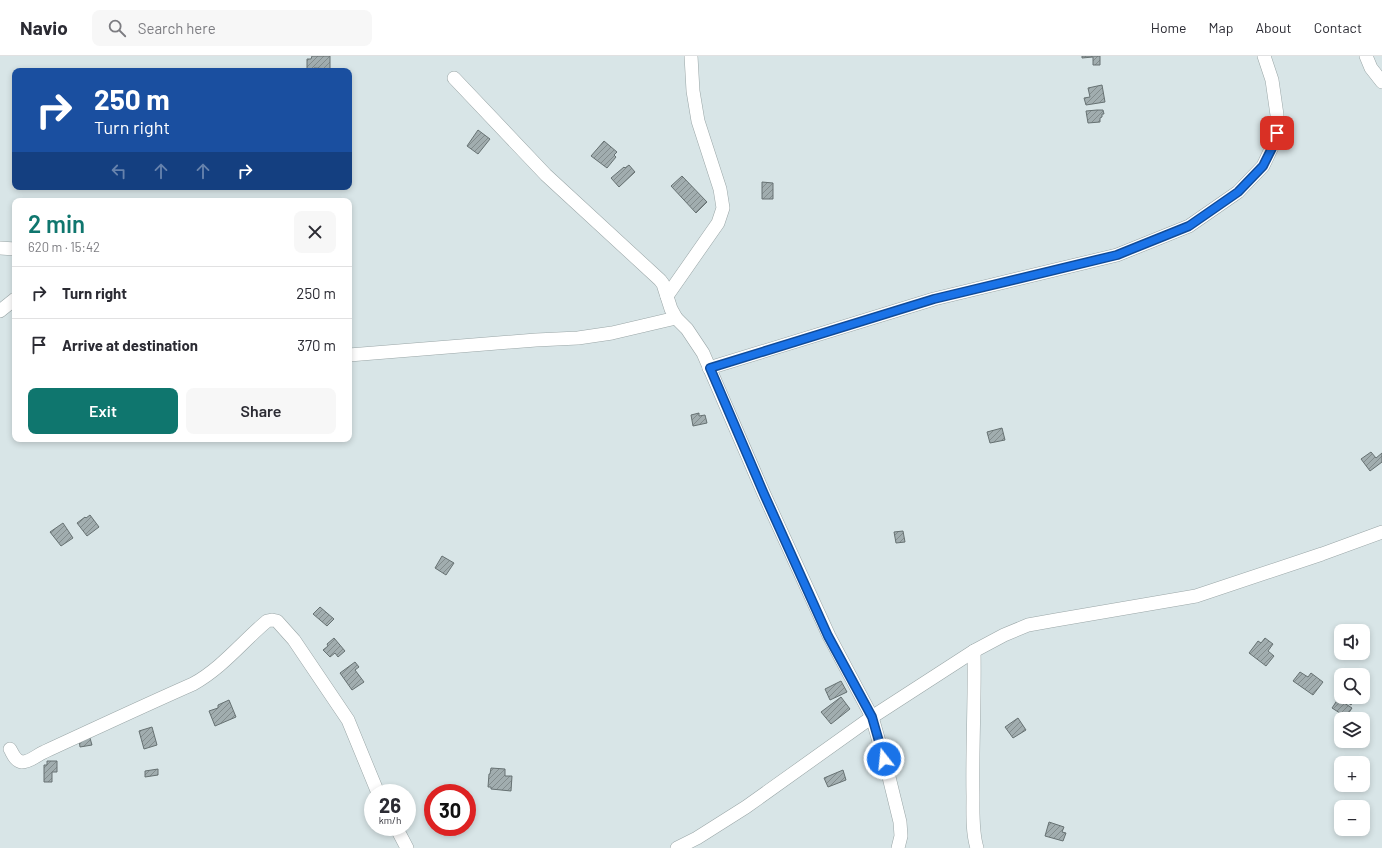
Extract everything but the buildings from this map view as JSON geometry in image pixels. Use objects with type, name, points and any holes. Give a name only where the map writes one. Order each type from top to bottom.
[{"type":"street","points":[[667,296],[718,223],[723,208],[720,189],[698,121],[693,91],[691,56]]},
{"type":"street","points":[[710,368],[934,299],[1117,255],[1189,226],[1238,192],[1263,166],[1272,148],[1277,133],[1278,116],[1272,80],[1264,56]]},
{"type":"street","points":[[1366,56],[1370,68],[1382,82]]},
{"type":"street","points":[[454,78],[546,174],[652,271],[663,284],[671,309],[676,318],[687,329],[703,353],[828,636],[872,717],[900,822],[901,836],[898,848]]},
{"type":"street","points":[[0,248],[12,249]]},
{"type":"street","points":[[0,311],[12,301]]},
{"type":"street","points":[[352,355],[578,338],[612,333],[676,318]]},
{"type":"street","points":[[677,848],[746,807],[872,717],[974,651],[1004,635],[1028,626],[1056,620],[1196,596],[1322,554],[1382,532]]},
{"type":"street","points":[[10,749],[15,759],[19,761],[27,761],[194,684],[218,667],[267,621],[272,620],[277,621],[294,640],[348,720],[374,784]]},
{"type":"street","points":[[974,651],[975,691],[972,776],[975,842],[977,848]]},
{"type":"street","points":[[401,836],[407,848]]},
{"type":"route","points":[[884,759],[872,717],[828,636],[764,494],[710,368],[934,299],[1117,255],[1189,226],[1238,192],[1263,166],[1272,148],[1277,133]]}]
